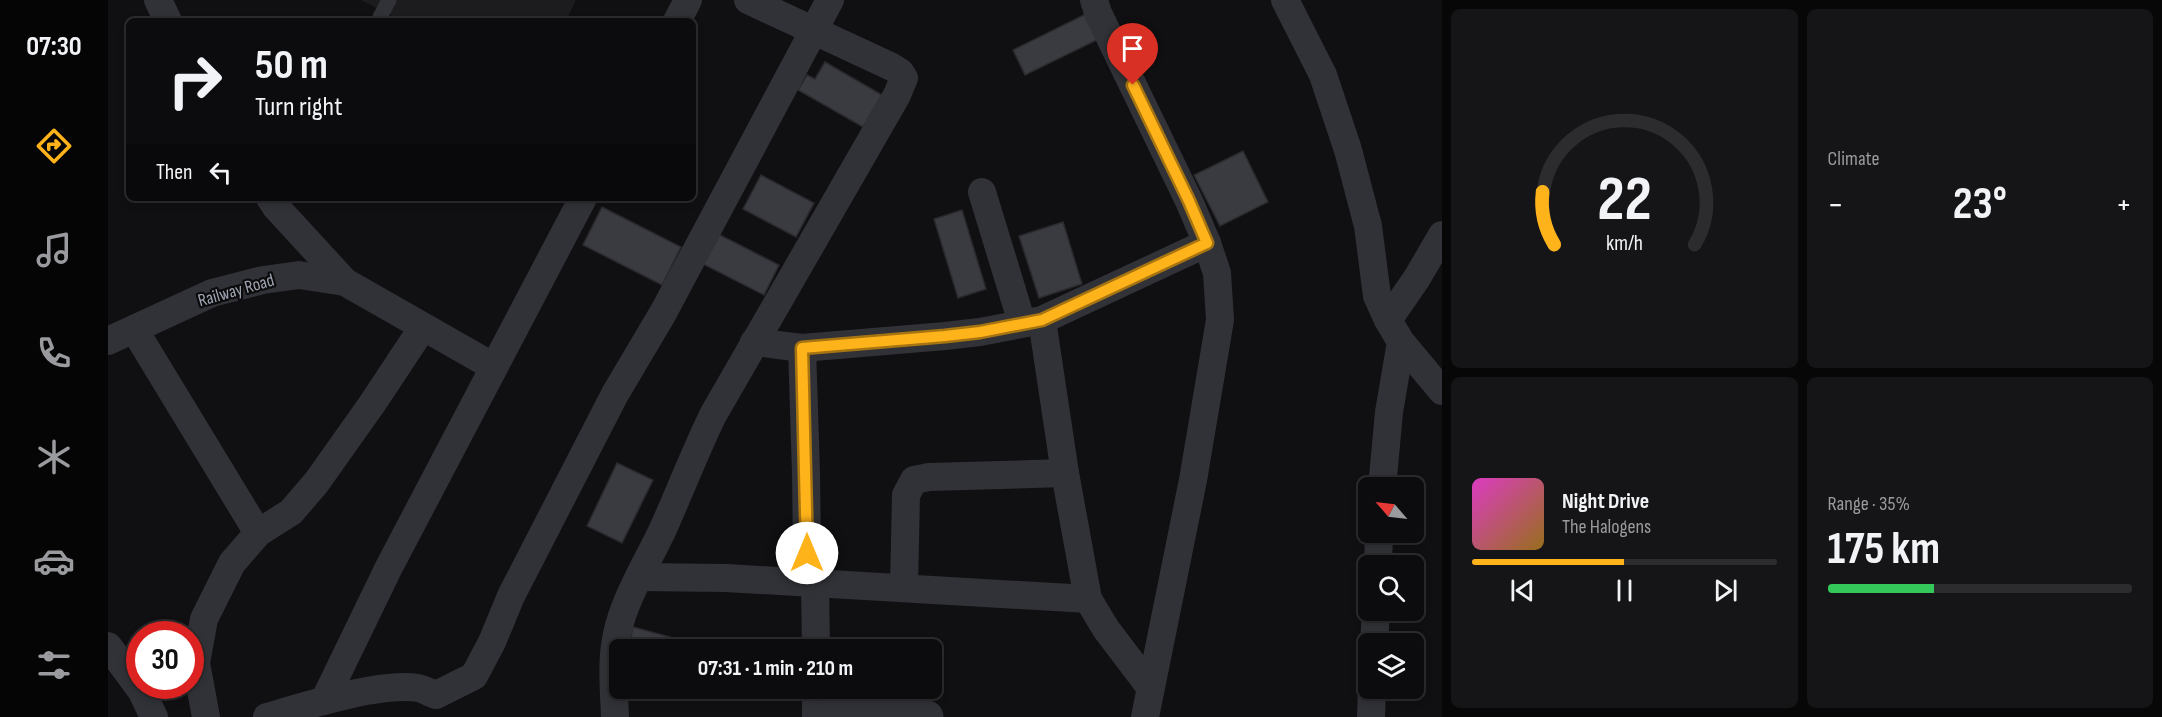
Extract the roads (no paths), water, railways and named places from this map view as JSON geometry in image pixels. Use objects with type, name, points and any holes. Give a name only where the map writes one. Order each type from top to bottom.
[{"type":"street","points":[[158,0],[167,18]]},
{"type":"street","points":[[679,18],[688,0]]},
{"type":"street","points":[[615,717],[613,661],[617,633],[624,610],[713,415],[897,95],[904,78],[892,67],[748,0]]},
{"type":"street","points":[[267,717],[324,701],[401,688],[420,688],[438,706],[474,676],[492,642],[511,596],[615,394],[663,313],[830,0]]},
{"type":"street","points":[[1094,0],[1098,13],[1189,201],[1217,273],[1220,320],[1193,480],[1145,717]]},
{"type":"street","points":[[1285,0],[1323,75],[1348,150],[1368,226],[1377,296],[1394,331],[1442,391]]},
{"type":"street","points":[[982,192],[1032,322],[1065,473],[1088,599],[1106,629],[1150,687]]},
{"type":"street","points":[[272,201],[345,282]]},
{"type":"street","points":[[324,701],[389,567],[582,201]]},
{"type":"street","points":[[1383,477],[1394,331],[1417,278],[1442,235]]},
{"type":"street","points":[[754,342],[802,348],[945,336],[1032,322],[1207,243]]},
{"type":"street","name":"Railway Road","points":[[108,341],[212,293],[263,279],[299,275],[345,282],[494,367]]},
{"type":"street","points":[[206,717],[196,663],[204,619],[232,563],[258,533],[291,512],[316,483],[423,327]]},
{"type":"street","points":[[134,329],[258,533]]},
{"type":"street","points":[[802,348],[807,553],[809,570],[815,583],[816,639]]},
{"type":"street","points":[[904,587],[906,495],[914,480],[929,477],[1065,473]]},
{"type":"street","points":[[640,577],[726,578],[1088,599]]},
{"type":"street","points":[[108,646],[141,690],[154,717]]},
{"type":"street","points":[[816,699],[816,717]]},
{"type":"street","points":[[1371,717],[1372,699]]},
{"type":"street","points":[[831,717],[880,713],[927,717]]},
{"type":"lane","points":[[380,17],[389,0]]}]
